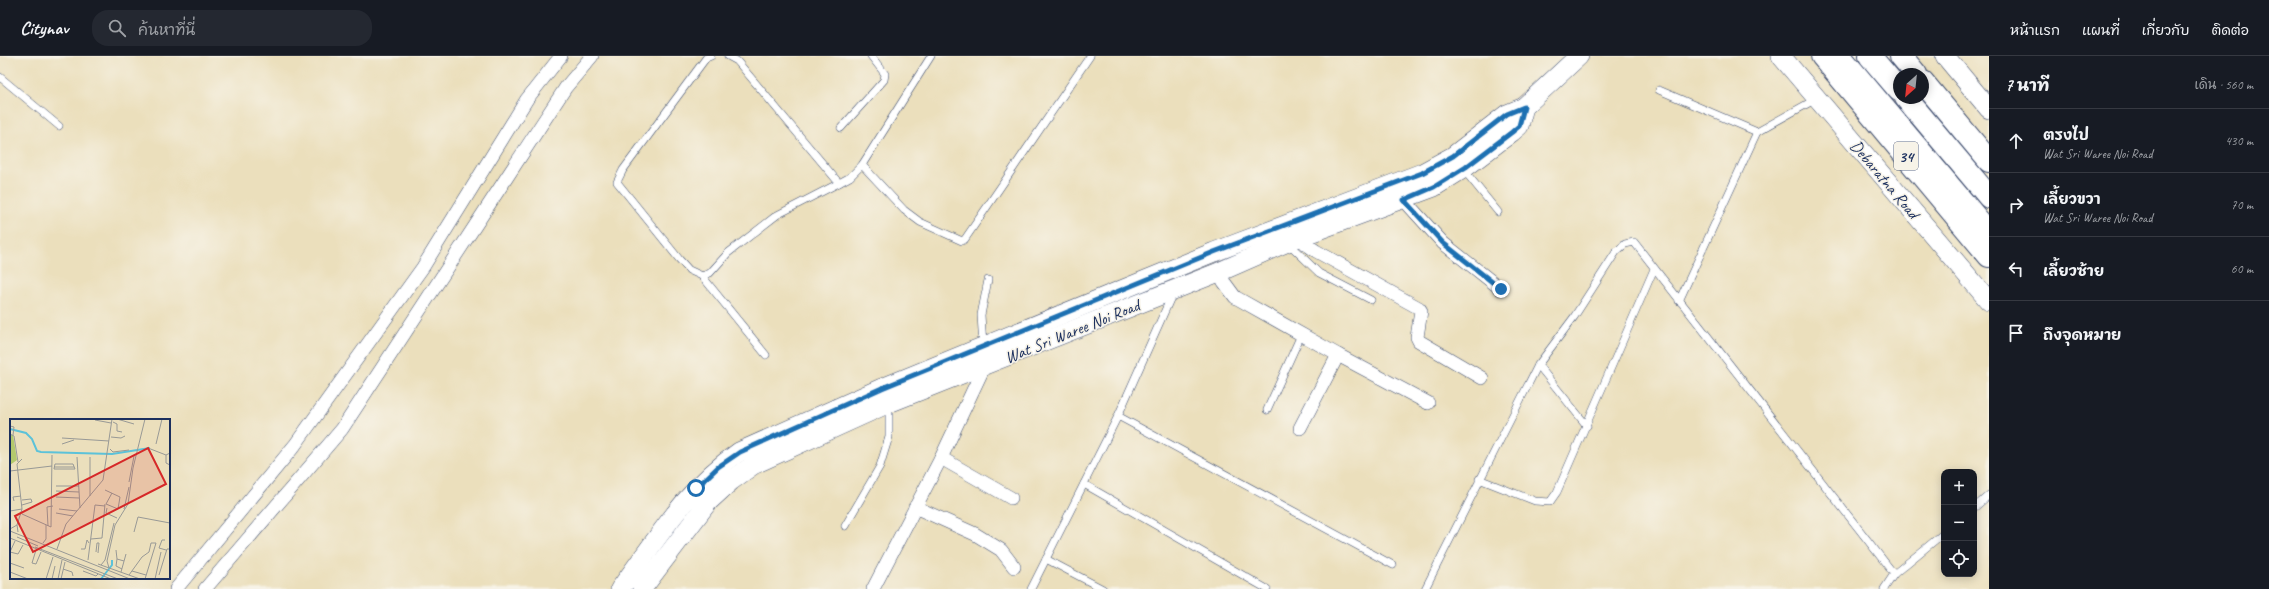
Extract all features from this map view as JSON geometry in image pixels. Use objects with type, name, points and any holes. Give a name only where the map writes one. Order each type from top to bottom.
[{"type":"highway","name":"Debaratna Road","points":[[1822,56],[1989,256]]},
{"type":"highway","points":[[1840,56],[1989,233]]},
{"type":"highway","points":[[1870,56],[1893,83]]},
{"type":"highway","points":[[1901,56],[1911,68]]},
{"type":"highway","points":[[1929,89],[1989,161]]},
{"type":"highway","points":[[1911,104],[1989,197]]},
{"type":"main road","name":"Wat Sri Waree Noi Road","points":[[620,589],[671,517],[696,488],[718,467],[740,452],[882,388],[983,348],[1214,252],[1422,173],[1453,156],[1507,114],[1524,107],[1579,56]]},
{"type":"main road","name":"Debaratna Road","points":[[1781,56],[1989,301]]},
{"type":"main road","points":[[1945,56],[1989,109]]},
{"type":"main road","name":"Wat Sri Waree Noi Road","points":[[642,589],[685,530],[708,502],[731,481],[753,465],[889,403],[984,367],[1219,272],[1293,240],[1404,200],[1434,187],[1463,169],[1519,126],[1524,107]]},
{"type":"street","points":[[176,589],[295,445],[423,267],[527,99],[561,56]]},
{"type":"street","points":[[205,589],[342,429],[566,87],[592,56]]},
{"type":"street","points":[[1404,200],[1443,243],[1501,289]]},
{"type":"street","points":[[1293,240],[1306,244],[1419,308],[1421,311],[1417,338],[1419,341],[1482,378]]},
{"type":"street","points":[[423,267],[440,279]]},
{"type":"street","points":[[1219,272],[1235,297],[1301,335],[1428,403]]},
{"type":"street","points":[[1300,428],[1338,355]]},
{"type":"street","points":[[873,589],[941,458],[984,367]]},
{"type":"street","points":[[941,458],[1011,498]]},
{"type":"street","points":[[916,507],[975,534],[1001,550],[1014,567]]},
{"type":"lane","points":[[711,56],[706,58],[622,170],[617,182],[688,270],[702,276],[766,355]]},
{"type":"lane","points":[[728,56],[737,61],[839,183]]},
{"type":"lane","points":[[841,128],[884,80],[885,74],[870,56]]},
{"type":"lane","points":[[702,276],[710,273],[728,253],[777,215],[850,177],[862,165],[931,56]]},
{"type":"lane","points":[[862,165],[904,210],[920,222],[962,240],[965,239],[1090,56]]},
{"type":"lane","points":[[0,77],[59,126]]},
{"type":"lane","points":[[1659,90],[1757,132]]},
{"type":"lane","points":[[1679,301],[1757,132],[1817,98]]},
{"type":"lane","points":[[1463,169],[1498,212]]},
{"type":"lane","points":[[1293,240],[1319,274],[1371,300]]},
{"type":"lane","points":[[1425,589],[1479,479],[1538,365],[1574,317],[1616,252],[1625,244],[1634,242],[1654,270],[1894,574]]},
{"type":"lane","points":[[1479,479],[1535,501],[1550,502],[1557,492],[1587,426],[1654,270]]},
{"type":"lane","points":[[983,348],[981,315],[988,280]]},
{"type":"lane","points":[[1031,589],[1118,416],[1174,290]]},
{"type":"lane","points":[[1267,410],[1301,335]]},
{"type":"lane","points":[[1538,365],[1587,426]]},
{"type":"lane","points":[[845,526],[880,466],[888,437],[889,403]]},
{"type":"lane","points":[[1118,416],[1393,565]]},
{"type":"lane","points":[[1084,484],[1267,589]]},
{"type":"lane","points":[[1977,505],[1989,495]]},
{"type":"lane","points":[[1884,589],[1894,574],[1941,535]]},
{"type":"lane","points":[[1046,559],[1103,589]]},
{"type":"route","points":[[696,488],[718,467],[740,452],[882,388],[983,348],[1214,252],[1422,173],[1453,156],[1507,114],[1524,107],[1519,126],[1512,132],[1466,167],[1434,187],[1404,200],[1443,243],[1501,289]]}]
